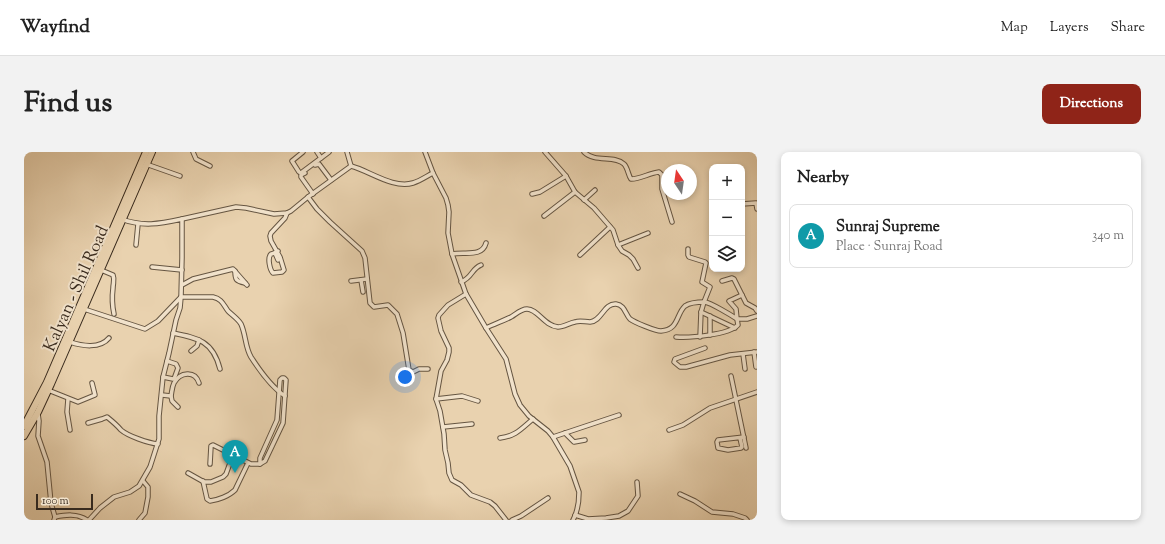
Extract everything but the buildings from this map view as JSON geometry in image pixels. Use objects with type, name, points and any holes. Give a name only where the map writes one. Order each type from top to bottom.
[{"type":"main road","name":"Kalyan - Shil Road","points":[[24,426],[48,390],[70,342],[101,270],[146,152]]},
{"type":"main road","name":"Kalyan - Shil Road","points":[[24,436],[47,382],[152,152]]},
{"type":"street","points":[[193,152],[196,159],[210,166]]},
{"type":"street","points":[[303,152],[292,160],[300,172],[329,152]]},
{"type":"street","points":[[317,152],[322,158]]},
{"type":"street","points":[[347,152],[351,166]]},
{"type":"street","points":[[425,152],[433,173],[446,198],[449,212],[448,233],[452,254],[466,294],[506,359],[515,394],[520,405],[529,416],[548,431],[553,437],[570,466],[578,492],[578,510],[576,516],[572,520]]},
{"type":"street","points":[[545,152],[566,176],[575,192],[594,208],[613,230],[618,245],[622,251],[633,259],[638,268]]},
{"type":"street","points":[[584,152],[594,158],[623,163],[626,166],[631,179],[636,179],[659,172],[662,175],[662,189],[672,222]]},
{"type":"street","points":[[146,164],[180,176]]},
{"type":"street","points":[[313,194],[301,176],[319,164],[331,180]]},
{"type":"street","points":[[121,219],[138,224],[156,224],[236,208],[246,208],[274,214],[287,213],[351,166]]},
{"type":"street","points":[[351,166],[398,184],[413,184],[433,173]]},
{"type":"street","points":[[532,194],[540,192],[566,176]]},
{"type":"street","points":[[584,200],[595,190]]},
{"type":"street","points":[[544,216],[575,192]]},
{"type":"street","points":[[308,197],[317,209],[362,251],[365,258],[370,303],[374,307],[388,305],[397,314],[403,333],[409,370],[413,372],[419,369],[428,369]]},
{"type":"street","points":[[745,204],[756,203],[757,209]]},
{"type":"street","points":[[276,252],[270,256],[271,272],[273,274],[284,270],[270,236],[285,218],[287,213]]},
{"type":"street","points":[[35,411],[39,421],[38,436],[47,462],[54,518],[67,515],[88,520],[114,497],[130,492],[139,486],[143,481],[150,467],[160,439],[159,416],[163,377],[180,308],[182,285],[182,219]]},
{"type":"street","points":[[136,245],[138,224]]},
{"type":"street","points":[[580,255],[610,227]]},
{"type":"street","points":[[618,245],[648,233]]},
{"type":"street","points":[[452,254],[459,252],[481,252],[485,248],[486,243]]},
{"type":"street","points":[[688,249],[689,257],[704,260],[706,263],[702,282],[710,287],[701,312],[700,337]]},
{"type":"street","points":[[276,252],[278,260]]},
{"type":"street","points":[[461,282],[470,278],[474,270],[481,265]]},
{"type":"street","points":[[152,267],[182,270]]},
{"type":"street","points":[[182,285],[233,269],[246,284]]},
{"type":"street","points":[[101,270],[113,275],[115,279],[112,300],[114,314]]},
{"type":"street","points":[[351,281],[367,279]]},
{"type":"street","points":[[722,281],[734,279],[746,303],[755,308],[757,311]]},
{"type":"street","points":[[361,280],[363,292]]},
{"type":"street","points":[[362,285],[368,284]]},
{"type":"street","points":[[466,294],[448,305],[439,315],[438,321],[449,352],[447,360],[441,371],[436,399],[443,427],[448,473],[452,480],[461,485],[472,495],[490,502],[495,506],[506,520]]},
{"type":"street","points":[[676,337],[700,337],[735,328],[738,325],[736,309],[729,301],[742,295]]},
{"type":"street","points":[[84,309],[145,329],[158,322],[181,297],[218,298],[222,300],[228,310],[240,323],[250,356],[274,388],[285,396]]},
{"type":"street","points":[[486,328],[511,317],[522,310],[528,309],[533,310],[550,325],[557,327],[581,320],[590,322],[594,321],[600,316],[606,308],[617,304],[622,306],[631,320],[662,331],[674,325],[683,308],[689,304],[704,302],[708,303],[737,319],[747,319],[757,316]]},
{"type":"street","points":[[701,312],[735,328]]},
{"type":"street","points":[[710,316],[710,335]]},
{"type":"street","points":[[173,333],[193,337],[205,342],[216,355],[220,369]]},
{"type":"street","points":[[70,342],[94,346],[106,342],[109,338]]},
{"type":"street","points":[[191,351],[199,340]]},
{"type":"street","points":[[704,348],[675,359],[674,362],[680,367],[686,367],[730,356],[755,352],[756,367]]},
{"type":"street","points":[[743,354],[745,369]]},
{"type":"street","points":[[163,377],[174,379],[178,370],[176,364],[167,361]]},
{"type":"street","points":[[178,407],[172,401],[171,396],[173,385],[179,377],[184,374],[195,376],[199,383]]},
{"type":"street","points":[[731,376],[742,437],[746,448]]},
{"type":"street","points":[[210,464],[212,445],[251,464],[260,464],[265,461],[281,428],[286,380],[284,378],[280,380],[278,418],[260,458],[260,464]]},
{"type":"street","points":[[48,390],[78,402],[95,395],[92,383]]},
{"type":"street","points":[[669,430],[683,425],[710,408],[757,392]]},
{"type":"street","points":[[162,395],[171,396]]},
{"type":"street","points":[[436,399],[462,396],[478,401]]},
{"type":"street","points":[[68,399],[67,412],[70,430]]},
{"type":"street","points":[[553,437],[619,415]]},
{"type":"street","points":[[88,423],[102,420],[107,417],[122,431],[146,442],[158,444]]},
{"type":"street","points":[[278,418],[283,418]]},
{"type":"street","points":[[500,438],[509,437],[517,433],[533,419]]},
{"type":"street","points":[[443,427],[472,424]]},
{"type":"street","points":[[275,426],[281,428]]},
{"type":"street","points":[[565,433],[574,442],[585,440]]},
{"type":"street","points":[[742,437],[741,448],[728,450],[718,449],[718,440],[742,437]]},
{"type":"street","points":[[188,473],[202,481],[211,482],[225,475],[233,455]]},
{"type":"street","points":[[202,481],[207,499],[210,501],[232,493],[235,490],[248,463]]},
{"type":"street","points":[[141,519],[145,513],[148,497],[148,487],[143,481]]},
{"type":"street","points":[[576,516],[593,519],[619,518],[628,512],[637,498],[637,482]]},
{"type":"street","points":[[680,494],[695,501],[712,512],[733,514],[747,520]]},
{"type":"street","points":[[512,520],[521,516],[548,498]]},
{"type":"place","name":"Sunraj Supreme","points":[[235,473]]}]
